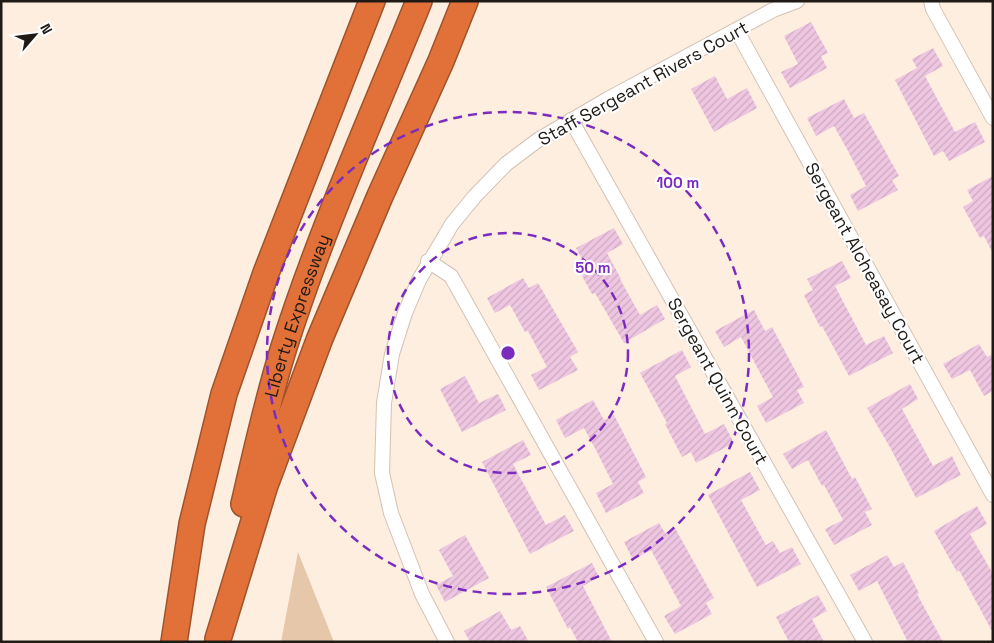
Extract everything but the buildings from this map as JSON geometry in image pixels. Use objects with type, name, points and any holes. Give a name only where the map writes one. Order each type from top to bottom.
[{"type":"highway","points":[[174,642],[192,524],[224,394],[266,273],[372,1]]},
{"type":"highway","name":"Liberty Expressway","points":[[218,640],[237,530],[284,347],[322,241],[419,1]]},
{"type":"highway","points":[[218,640],[265,485],[320,338],[380,196],[441,61],[465,1]]},
{"type":"street","name":"Staff Sergeant Rivers Court","points":[[448,642],[422,594],[391,513],[382,473],[384,403],[392,354],[406,313],[428,261],[452,224],[474,196],[506,164],[538,140],[571,120],[773,10],[797,1]]},
{"type":"street","points":[[931,1],[933,9],[993,118]]},
{"type":"street","name":"Sergeant Alcheasay Court","points":[[737,31],[993,495]]},
{"type":"street","name":"Sergeant Quinn Court","points":[[571,120],[865,642]]},
{"type":"street","points":[[428,261],[451,276],[656,642]]},
{"type":"shaded area","points":[[298,552],[334,642],[281,642]]}]
